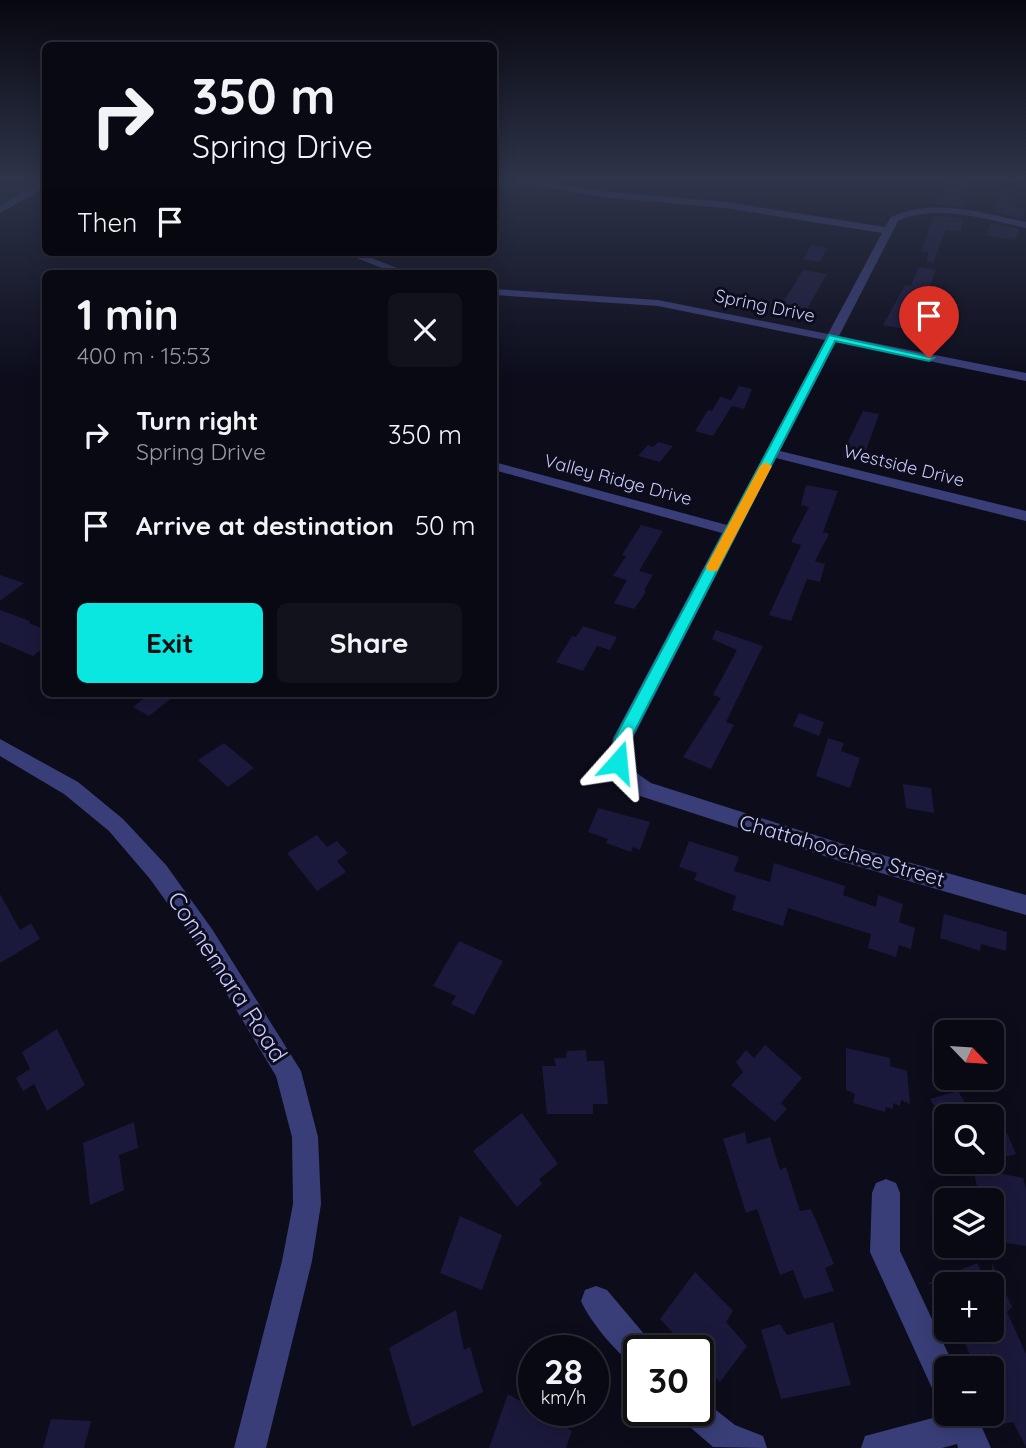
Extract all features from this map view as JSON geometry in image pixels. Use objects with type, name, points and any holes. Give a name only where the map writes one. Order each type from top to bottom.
[{"type":"street","points":[[732,531],[880,246]]},
{"type":"street","points":[[357,256],[397,270]]},
{"type":"street","name":"Spring Drive","points":[[497,292],[658,303],[1026,377]]},
{"type":"street","name":"Westside Drive","points":[[772,453],[1026,516]]},
{"type":"street","name":"Valley Ridge Drive","points":[[497,467],[732,531]]},
{"type":"street","name":"Chattahoochee Street","points":[[732,531],[620,746],[618,762],[626,777],[644,789],[842,853],[1026,905]]},
{"type":"street","name":"Connemara Road","points":[[0,747],[71,788],[116,825],[158,872],[204,936],[288,1071],[305,1137],[307,1204],[297,1261],[250,1448]]},
{"type":"street","points":[[886,1193],[885,1252],[934,1358]]},
{"type":"street","points":[[596,1301],[625,1335]]},
{"type":"street","points":[[712,1426],[724,1436],[751,1448]]},
{"type":"street","points":[[877,1448],[967,1429]]},
{"type":"building","points":[[811,246],[827,248],[820,262],[803,259]]},
{"type":"building","points":[[923,246],[940,246],[933,263],[927,261],[928,252],[921,251]]},
{"type":"building","points":[[919,267],[936,270],[930,286],[933,287],[910,330],[883,325],[905,285],[911,286]]},
{"type":"building","points":[[803,270],[827,274],[807,309],[782,304]]},
{"type":"building","points":[[739,386],[752,389],[744,409],[732,406],[713,436],[695,431],[720,397],[731,400]]},
{"type":"building","points":[[863,411],[879,414],[862,462],[843,458],[843,452]]},
{"type":"building","points":[[658,442],[673,446],[660,462],[638,456],[648,445],[653,447]]},
{"type":"building","points":[[806,485],[838,491],[823,532],[829,534],[815,561],[825,564],[820,582],[807,579],[791,621],[769,615],[801,545],[791,542],[809,507],[801,505]]},
{"type":"building","points":[[641,525],[663,531],[639,571],[653,575],[644,590],[646,592],[634,609],[614,603],[627,580],[613,576],[626,556],[622,555]]},
{"type":"building","points":[[0,575],[24,583],[0,601]]},
{"type":"building","points":[[0,610],[42,628],[42,649],[33,656],[0,642]]},
{"type":"building","points":[[583,626],[617,637],[610,650],[597,646],[583,671],[556,662],[572,636],[576,637]]},
{"type":"building","points":[[716,630],[763,646],[726,722],[734,725],[711,769],[683,757],[721,698],[713,695],[737,650],[712,639]]},
{"type":"building","points":[[146,697],[173,697],[149,716],[133,707]]},
{"type":"building","points":[[799,713],[824,722],[819,736],[793,726]]},
{"type":"building","points":[[828,738],[844,743],[841,751],[860,758],[850,788],[816,776]]},
{"type":"building","points":[[224,743],[254,768],[228,787],[198,760]]},
{"type":"building","points":[[903,784],[931,788],[934,813],[906,808]]},
{"type":"building","points":[[598,808],[650,822],[640,850],[633,847],[631,852],[606,843],[608,839],[588,832]]},
{"type":"building","points":[[317,835],[327,847],[337,841],[348,853],[337,861],[346,872],[317,891],[287,853]]},
{"type":"building","points":[[689,841],[739,857],[734,871],[770,882],[774,863],[845,886],[843,895],[876,907],[878,895],[903,904],[899,922],[915,928],[911,949],[899,945],[896,957],[868,948],[871,934],[788,908],[783,926],[732,910],[736,896],[694,880],[697,873],[679,867]]},
{"type":"building","points":[[0,894],[20,930],[31,923],[40,939],[0,963]]},
{"type":"building","points":[[944,914],[1007,932],[1006,951],[981,944],[980,951],[940,938]]},
{"type":"building","points":[[459,941],[503,961],[474,1015],[451,1004],[456,996],[433,986]]},
{"type":"building","points":[[57,1029],[85,1085],[47,1111],[34,1084],[23,1091],[16,1078],[30,1069],[22,1052]]},
{"type":"building","points":[[765,1045],[802,1078],[781,1103],[787,1109],[775,1122],[731,1085],[743,1072],[736,1062],[746,1050],[754,1058]]},
{"type":"building","points":[[846,1048],[890,1058],[890,1066],[907,1071],[910,1104],[901,1100],[900,1106],[893,1103],[893,1109],[886,1107],[885,1112],[853,1103],[855,1094],[846,1090]]},
{"type":"building","points":[[586,1050],[587,1061],[604,1061],[608,1104],[593,1104],[593,1114],[547,1114],[542,1066],[556,1066],[554,1058],[566,1058],[567,1051]]},
{"type":"building","points":[[958,1091],[966,1104],[934,1106],[930,1099]]},
{"type":"building","points":[[522,1113],[558,1164],[539,1179],[542,1184],[517,1207],[473,1151]]},
{"type":"building","points":[[134,1122],[138,1148],[119,1155],[124,1190],[90,1205],[83,1143]]},
{"type":"building","points":[[1004,1129],[1016,1154],[1004,1157]]},
{"type":"building","points":[[745,1132],[747,1144],[770,1137],[780,1170],[786,1167],[800,1211],[811,1209],[834,1264],[825,1268],[834,1291],[804,1299],[793,1270],[780,1275],[757,1209],[746,1213],[723,1139]]},
{"type":"building","points":[[974,1174],[1003,1174],[1023,1178],[1026,1189],[1026,1246],[1004,1243],[1004,1188],[977,1188]]},
{"type":"building","points":[[460,1216],[502,1235],[482,1290],[440,1273]]},
{"type":"building","points":[[977,1263],[982,1272],[955,1272]]},
{"type":"building","points":[[695,1272],[733,1311],[726,1322],[747,1346],[720,1382],[714,1376],[714,1335],[675,1335],[660,1319]]},
{"type":"building","points":[[1004,1289],[1012,1307],[1007,1312],[1026,1354],[1026,1447],[1013,1422],[1004,1424],[1004,1356],[992,1356],[992,1353],[971,1356],[964,1342],[1004,1342]]},
{"type":"building","points":[[456,1310],[464,1350],[470,1347],[483,1392],[412,1427],[389,1348]]},
{"type":"building","points":[[833,1322],[851,1385],[781,1399],[761,1330],[780,1324],[787,1335]]},
{"type":"building","points":[[508,1394],[518,1400],[518,1426],[563,1426],[572,1431],[566,1448],[489,1448]]},
{"type":"building","points":[[51,1419],[91,1421],[84,1448],[43,1448]]},
{"type":"slow traffic","points":[[712,567],[766,466]]},
{"type":"route","points":[[618,762],[623,738],[832,338],[929,358]]}]
